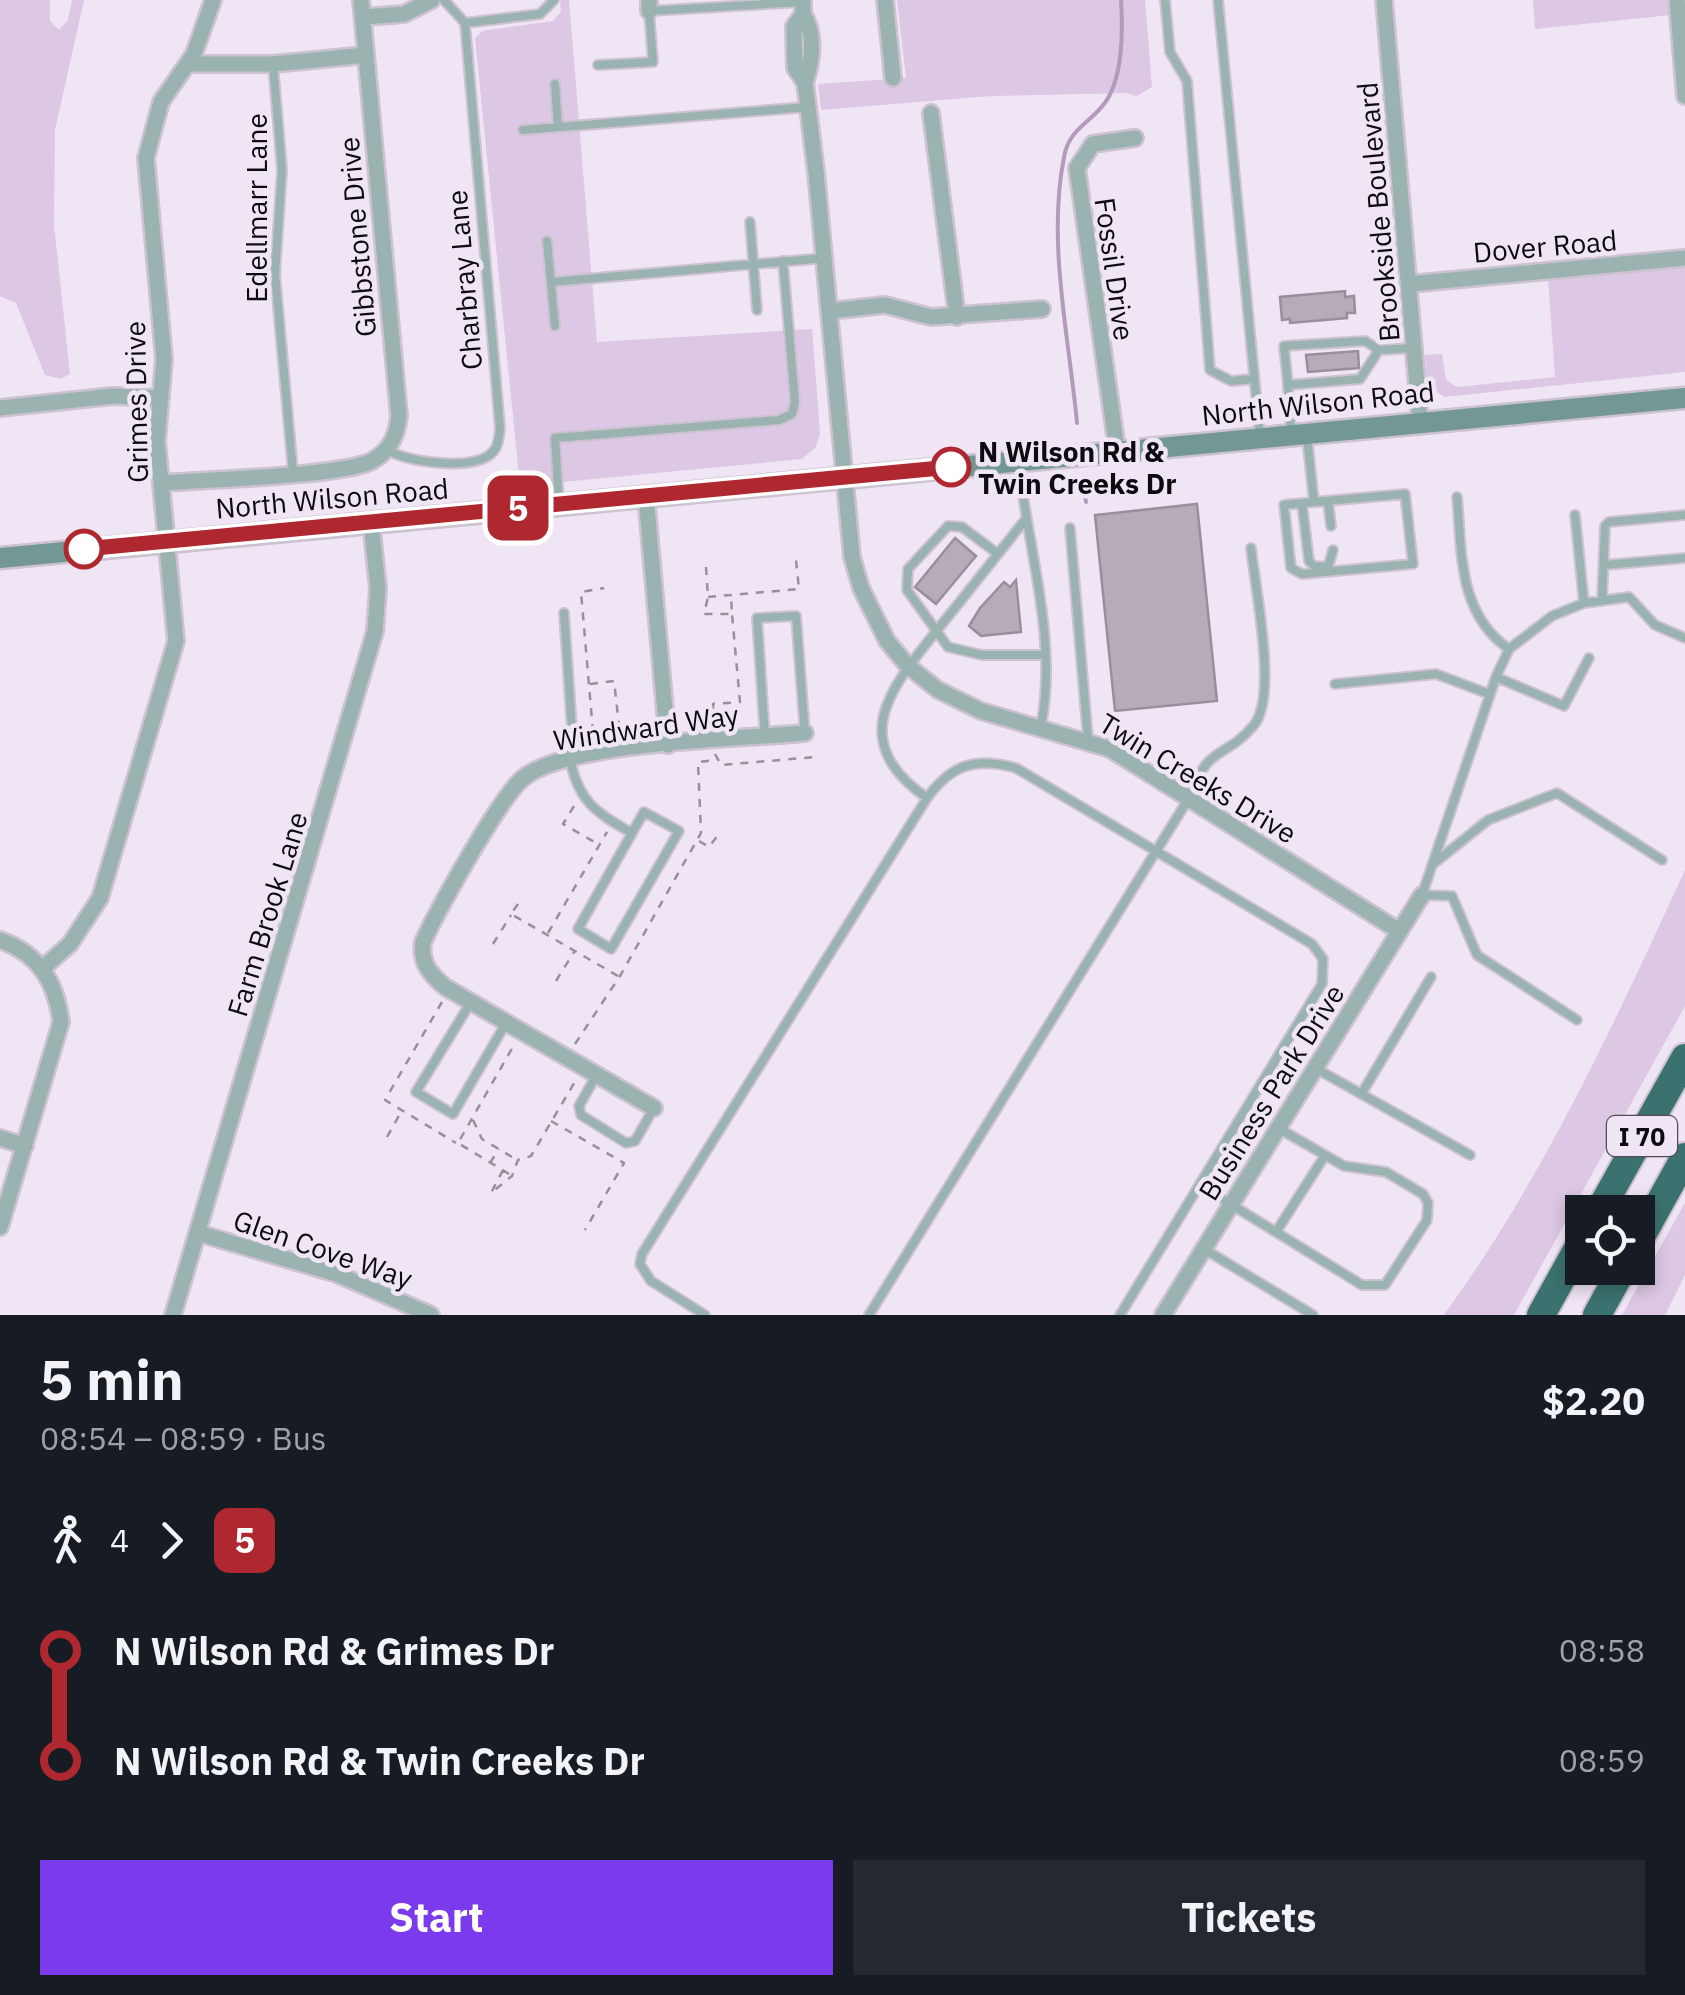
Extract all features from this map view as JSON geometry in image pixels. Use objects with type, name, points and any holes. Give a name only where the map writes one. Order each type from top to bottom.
[{"type":"highway","name":"I 70","points":[[1608,1195],[1685,1058]]},
{"type":"highway","name":"I 70","points":[[1655,1211],[1685,1157]]},
{"type":"highway","points":[[1541,1315],[1565,1272]]},
{"type":"highway","points":[[1597,1315],[1614,1285]]},
{"type":"main road","name":"North Wilson Road","points":[[0,558],[1420,420],[1685,398]]},
{"type":"street","name":"Grimes Drive","points":[[44,967],[70,944],[100,898],[176,642],[158,442],[164,359],[146,158],[161,102],[202,38],[213,0]]},
{"type":"street","points":[[363,8],[404,14],[432,0]]},
{"type":"street","points":[[886,0],[893,78]]},
{"type":"street","name":"Brookside Boulevard","points":[[1384,0],[1420,420]]},
{"type":"street","points":[[1677,0],[1685,96]]},
{"type":"street","name":"Twin Creeks Drive","points":[[803,5],[811,26],[811,66],[805,84],[852,557],[861,588],[887,641],[907,665],[958,702],[1088,739],[1400,930]]},
{"type":"street","name":"Gibbstone Drive","points":[[363,8],[399,416],[388,450]]},
{"type":"street","points":[[188,64],[273,64],[366,55]]},
{"type":"street","points":[[930,113],[956,316]]},
{"type":"street","name":"Fossil Drive","points":[[1117,449],[1077,168],[1093,144],[1135,138]]},
{"type":"street","name":"Dover Road","points":[[1409,284],[1685,258]]},
{"type":"street","points":[[830,311],[884,306],[931,317],[1042,309]]},
{"type":"street","points":[[0,408],[114,396],[162,398]]},
{"type":"street","points":[[161,484],[357,467],[388,450]]},
{"type":"street","points":[[646,496],[668,746]]},
{"type":"street","name":"Farm Brook Lane","points":[[173,1315],[376,631],[378,588],[371,522]]},
{"type":"street","name":"Windward Way","points":[[471,1002],[429,974],[421,955],[428,930],[521,780],[544,765],[572,758],[805,733]]},
{"type":"street","name":"Business Park Drive","points":[[1162,1315],[1422,895]]},
{"type":"street","points":[[0,940],[44,967],[58,999],[61,1022],[0,1227]]},
{"type":"street","points":[[471,1002],[654,1108]]},
{"type":"street","points":[[0,1138],[24,1146]]},
{"type":"street","name":"Glen Cove Way","points":[[198,1233],[338,1274],[430,1315]]},
{"type":"lane","points":[[444,0],[464,23],[540,14],[554,0]]},
{"type":"lane","points":[[1165,0],[1170,52],[1186,81],[1210,370],[1231,381],[1253,379]]},
{"type":"lane","points":[[1218,0],[1260,437]]},
{"type":"lane","points":[[598,66],[653,62],[649,6],[803,5]]},
{"type":"lane","name":"Charbray Lane","points":[[388,450],[418,462],[483,459],[499,441],[464,23]]},
{"type":"lane","name":"Edellmarr Lane","points":[[273,64],[282,147],[275,274],[293,472]]},
{"type":"lane","points":[[555,84],[558,127]]},
{"type":"lane","points":[[523,130],[808,107]]},
{"type":"lane","points":[[750,222],[757,310]]},
{"type":"lane","points":[[548,241],[556,326]]},
{"type":"lane","points":[[551,282],[825,258]]},
{"type":"lane","points":[[560,504],[556,438],[779,420],[792,414],[784,261]]},
{"type":"lane","points":[[1314,502],[1288,385],[1284,346],[1364,341],[1378,350],[1414,348]]},
{"type":"lane","points":[[1288,385],[1360,380],[1378,350]]},
{"type":"lane","points":[[1018,461],[1040,592],[1047,694],[1040,726]]},
{"type":"lane","points":[[1405,494],[1414,564],[1302,574],[1291,568],[1284,505],[1314,502],[1405,494]]},
{"type":"lane","points":[[1458,497],[1464,584],[1490,635],[1510,649]]},
{"type":"lane","points":[[1328,501],[1331,526]]},
{"type":"lane","points":[[1302,503],[1309,560],[1314,566],[1328,567],[1334,550]]},
{"type":"lane","points":[[1575,515],[1584,604]]},
{"type":"lane","points":[[1602,601],[1605,526],[1609,522],[1685,515]]},
{"type":"lane","points":[[926,798],[895,768],[881,723],[892,688],[1025,520]]},
{"type":"lane","points":[[998,554],[962,527],[948,526],[908,568],[907,590],[934,634],[948,647],[966,653],[1044,654]]},
{"type":"lane","points":[[1070,528],[1088,739]]},
{"type":"lane","points":[[869,1315],[1189,798],[1198,772],[1210,757],[1255,724],[1266,698],[1251,548]]},
{"type":"lane","points":[[1606,565],[1685,558]]},
{"type":"lane","points":[[1577,1020],[1477,955],[1452,896],[1422,895],[1496,677],[1510,649],[1552,616],[1584,604],[1629,597],[1655,625],[1685,638]]},
{"type":"lane","points":[[564,613],[572,758],[584,801],[632,833]]},
{"type":"lane","points":[[765,736],[757,618],[796,616],[805,733]]},
{"type":"lane","points":[[1496,677],[1564,706],[1589,658]]},
{"type":"lane","points":[[1335,684],[1436,674],[1490,694]]},
{"type":"lane","points":[[706,1315],[651,1281],[640,1264],[642,1254],[926,798],[958,766],[991,761],[1016,768],[1312,944],[1322,959],[1322,984],[1120,1315]]},
{"type":"lane","points":[[1432,864],[1488,820],[1556,793],[1662,860]]},
{"type":"lane","points":[[644,812],[679,831],[611,949],[578,930],[632,833],[644,812]]},
{"type":"lane","points":[[1362,1093],[1430,977]]},
{"type":"lane","points":[[471,1002],[416,1092],[453,1114],[506,1023]]},
{"type":"lane","points":[[1315,1068],[1470,1155]]},
{"type":"lane","points":[[597,1075],[579,1111],[626,1143],[634,1141],[654,1108]]},
{"type":"lane","points":[[1201,1186],[1370,1288],[1392,1279],[1423,1229],[1429,1212],[1422,1194],[1386,1172],[1344,1166],[1324,1157],[1278,1128]]},
{"type":"lane","points":[[1276,1232],[1324,1157]]},
{"type":"lane","points":[[1204,1249],[1313,1315]]},
{"type":"path","points":[[708,597],[798,589],[796,560]]},
{"type":"path","points":[[706,567],[708,597],[704,614],[732,614]]},
{"type":"path","points":[[593,732],[581,592],[604,588]]},
{"type":"path","points":[[715,760],[713,704],[740,702],[731,595]]},
{"type":"path","points":[[588,684],[614,681],[622,743]]},
{"type":"path","points":[[567,1058],[620,976],[701,833],[698,762],[720,760],[721,765],[815,758]]},
{"type":"path","points":[[577,802],[563,824],[599,845]]},
{"type":"path","points":[[547,934],[608,830]]},
{"type":"path","points":[[697,840],[710,847],[720,831]]},
{"type":"path","points":[[493,944],[518,904]]},
{"type":"path","points":[[511,914],[620,976]]},
{"type":"path","points":[[556,981],[575,951]]},
{"type":"path","points":[[509,1174],[458,1144],[515,1044]]},
{"type":"path","points":[[502,1170],[491,1192],[518,1160],[531,1156],[576,1079]]},
{"type":"path","points":[[387,1137],[402,1110]]},
{"type":"path","points":[[472,1118],[482,1139],[518,1160]]},
{"type":"path","points":[[552,1121],[624,1163],[585,1230]]},
{"type":"path","points":[[474,1153],[482,1139]]},
{"type":"path","points":[[490,1163],[499,1149]]},
{"type":"shaded area","points":[[0,0],[50,0],[50,21],[59,30],[68,20],[72,0],[84,0],[55,130],[54,225],[70,374],[61,379],[45,375],[16,303],[0,296]]},
{"type":"shaded area","points":[[560,0],[569,0],[597,342],[812,329],[820,433],[816,447],[802,459],[520,486],[475,38],[482,31],[553,21],[561,12]]},
{"type":"shaded area","points":[[897,0],[1145,0],[1152,87],[1137,96],[991,96],[821,110],[818,84],[906,78]]},
{"type":"shaded area","points":[[1533,0],[1669,0],[1671,15],[1535,29]]},
{"type":"shaded area","points":[[1685,267],[1685,372],[1444,397],[1427,384],[1425,355],[1442,354],[1446,380],[1457,387],[1555,377],[1548,279]]},
{"type":"shaded area","points":[[1685,870],[1685,1006],[1580,1195],[1565,1195],[1565,1223],[1514,1315],[1444,1315],[1514,1209],[1604,1042]]},
{"type":"shaded area","points":[[1685,1203],[1685,1275],[1665,1315],[1622,1315],[1639,1285],[1655,1285],[1655,1256]]},
{"type":"building","points":[[1345,291],[1345,297],[1354,296],[1355,313],[1347,313],[1347,318],[1290,323],[1290,319],[1282,320],[1280,297]]},
{"type":"building","points":[[1358,351],[1359,368],[1308,372],[1306,355]]},
{"type":"building","points":[[1197,504],[1217,701],[1115,711],[1095,515]]},
{"type":"building","points":[[955,538],[976,556],[936,604],[915,587]]},
{"type":"building","points":[[1016,580],[1021,632],[981,636],[969,626],[980,608],[1004,582],[1010,587]]},
{"type":"waterway","points":[[1077,423],[1061,290],[1059,190],[1070,140],[1104,104],[1115,82],[1122,40],[1121,0]]},
{"type":"waterway","points":[[1083,485],[1086,502]]},
{"type":"bus line","name":"5","points":[[84,549],[951,467]]},
{"type":"place","name":"N Wilson Rd & Twin Creeks Dr","points":[[951,467]]}]
